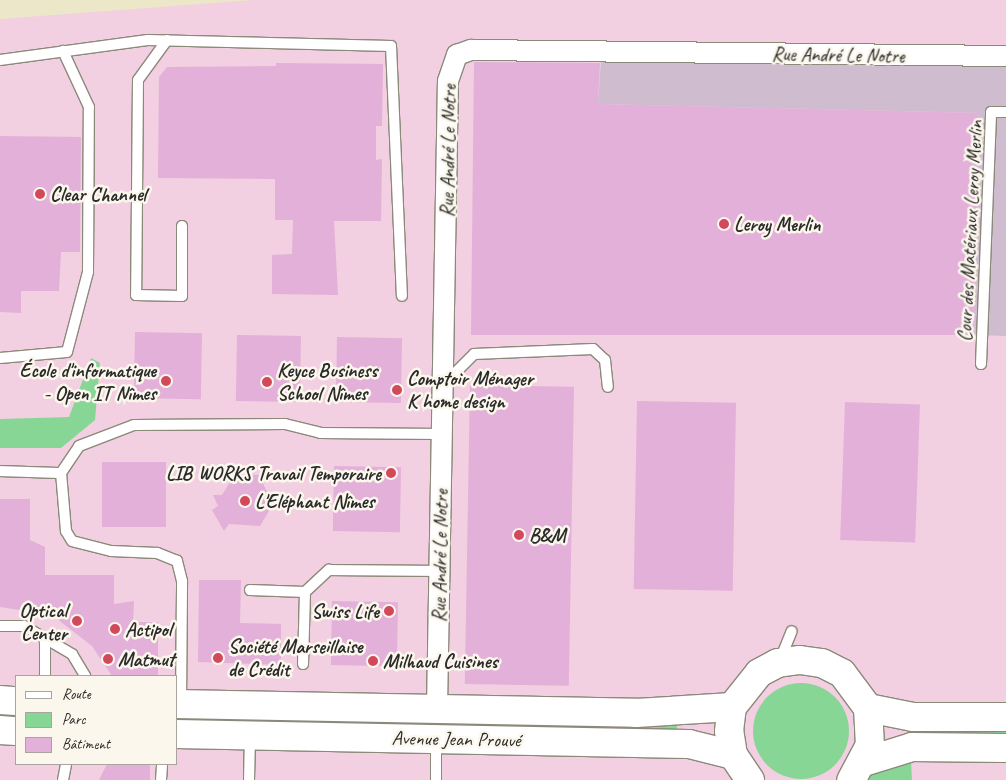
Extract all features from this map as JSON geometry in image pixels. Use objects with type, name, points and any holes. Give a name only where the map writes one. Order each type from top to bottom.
[{"type":"main road","points":[[750,780],[733,755],[729,731],[732,707],[743,688],[789,661],[822,663],[842,673],[868,708],[870,745],[857,771]]},
{"type":"main road","points":[[0,700],[15,701]]},
{"type":"main road","name":"Avenue Jean Prouvé","points":[[178,704],[636,713],[732,707]]},
{"type":"main road","points":[[868,708],[914,717],[1006,717]]},
{"type":"main road","points":[[436,739],[437,709]]},
{"type":"main road","points":[[0,730],[15,731]]},
{"type":"main road","name":"Avenue Jean Prouvé","points":[[178,734],[707,745],[733,755]]},
{"type":"main road","points":[[857,771],[912,747],[1006,748]]},
{"type":"street","name":"Rue André Le Notre","points":[[437,709],[448,81],[457,55],[471,50],[1006,56]]},
{"type":"lane","points":[[167,40],[138,80],[136,295],[182,296],[182,226]]},
{"type":"lane","points":[[0,60],[63,50],[167,40],[391,46],[402,296]]},
{"type":"lane","points":[[0,358],[67,352],[88,272],[89,108],[63,50]]},
{"type":"lane","name":"Cour des Matériaux Leroy Merlin","points":[[981,364],[991,112],[1006,112]]},
{"type":"lane","points":[[444,375],[454,374],[474,354],[593,349],[605,360],[608,387]]},
{"type":"lane","points":[[178,704],[182,582],[176,560],[157,553],[111,550],[72,541],[66,531],[61,473],[79,446],[134,425],[286,424],[320,433],[443,434]]},
{"type":"lane","points":[[0,471],[61,473]]},
{"type":"lane","points":[[250,590],[305,592],[329,570],[440,572]]},
{"type":"lane","points":[[303,664],[305,592]]},
{"type":"lane","points":[[0,626],[24,626],[45,638],[72,654],[84,675]]},
{"type":"lane","points":[[45,638],[45,675]]},
{"type":"lane","points":[[249,780],[250,735]]},
{"type":"lane","points":[[436,739],[436,780]]},
{"type":"lane","points":[[64,780],[66,765]]},
{"type":"lane","points":[[161,780],[162,765]]},
{"type":"shaded area","points":[[254,0],[1006,0],[1006,780],[0,780],[0,19]]},
{"type":"shaded area","points":[[601,60],[1006,62],[1006,336],[974,335],[979,113],[598,104]]},
{"type":"green space","points":[[91,358],[100,363],[95,420],[61,448],[0,448],[0,419],[69,417]]},
{"type":"green space","points":[[801,683],[819,687],[835,697],[845,713],[849,731],[845,749],[835,765],[819,775],[801,779],[783,775],[767,765],[757,749],[753,731],[757,713],[767,697],[783,687]]},
{"type":"green space","points":[[178,711],[356,716],[357,725],[178,722]]},
{"type":"green space","points":[[510,718],[677,721],[677,731],[510,728]]},
{"type":"green space","points":[[922,724],[1006,726],[1006,738],[924,739]]},
{"type":"green space","points":[[911,761],[912,780],[866,780],[872,773]]},
{"type":"building","name":"Leroy Merlin","points":[[474,62],[600,63],[598,104],[979,113],[974,335],[471,335]]},
{"type":"building","points":[[276,63],[383,64],[382,126],[376,126],[376,160],[382,159],[381,221],[334,221],[338,295],[272,294],[272,255],[292,254],[293,220],[275,220],[275,179],[158,178],[159,77],[167,67],[276,66]]},
{"type":"building","name":"Clear Channel","points":[[0,136],[81,137],[80,252],[61,252],[59,291],[21,291],[21,313],[0,312]]},
{"type":"building","points":[[135,332],[202,333],[201,399],[134,398]]},
{"type":"building","points":[[237,335],[301,336],[300,402],[236,401]]},
{"type":"building","points":[[337,337],[402,338],[401,403],[336,402]]},
{"type":"building","name":"B&M","points":[[470,385],[574,387],[569,686],[465,684]]},
{"type":"building","points":[[637,401],[736,403],[733,591],[634,589]]},
{"type":"building","points":[[845,402],[920,405],[915,543],[840,540]]},
{"type":"building","points":[[102,462],[166,462],[166,527],[102,527]]},
{"type":"building","points":[[334,466],[401,467],[400,532],[333,531]]},
{"type":"building","name":"L'Eléphant Nîmes","points":[[235,474],[259,475],[269,496],[278,496],[260,526],[229,524],[224,531],[212,510],[218,506],[213,495],[222,495]]},
{"type":"building","points":[[0,499],[30,499],[30,540],[45,547],[45,575],[114,575],[114,604],[134,601],[133,622],[158,622],[158,675],[111,675],[92,646],[52,615],[0,607]]},
{"type":"building","points":[[199,580],[241,580],[240,623],[281,624],[281,665],[198,662]]},
{"type":"building","points":[[332,601],[398,602],[397,666],[331,665]]},
{"type":"building","points":[[106,765],[150,765],[150,780],[99,780]]},
{"type":"place","name":"Clear Channel","points":[[40,194]]},
{"type":"place","name":"Leroy Merlin","points":[[724,224]]},
{"type":"place","name":"École d'informatique - Open IT Nîmes","points":[[166,381]]},
{"type":"place","name":"Keyce Business School Nîmes","points":[[267,382]]},
{"type":"place","name":"Comptoir Ménager K home design","points":[[397,390]]},
{"type":"place","name":"LIB WORKS Travail Temporaire","points":[[391,473]]},
{"type":"place","name":"L'Eléphant Nîmes","points":[[245,501]]},
{"type":"place","name":"B&M","points":[[519,535]]},
{"type":"place","name":"Swiss Life","points":[[389,611]]},
{"type":"place","name":"Optical Center","points":[[77,621]]},
{"type":"place","name":"Actipol","points":[[115,629]]},
{"type":"place","name":"Société Marseillaise de Crédit","points":[[218,658]]},
{"type":"place","name":"Matmut","points":[[108,659]]},
{"type":"place","name":"Milhaud Cuisines","points":[[373,661]]}]
